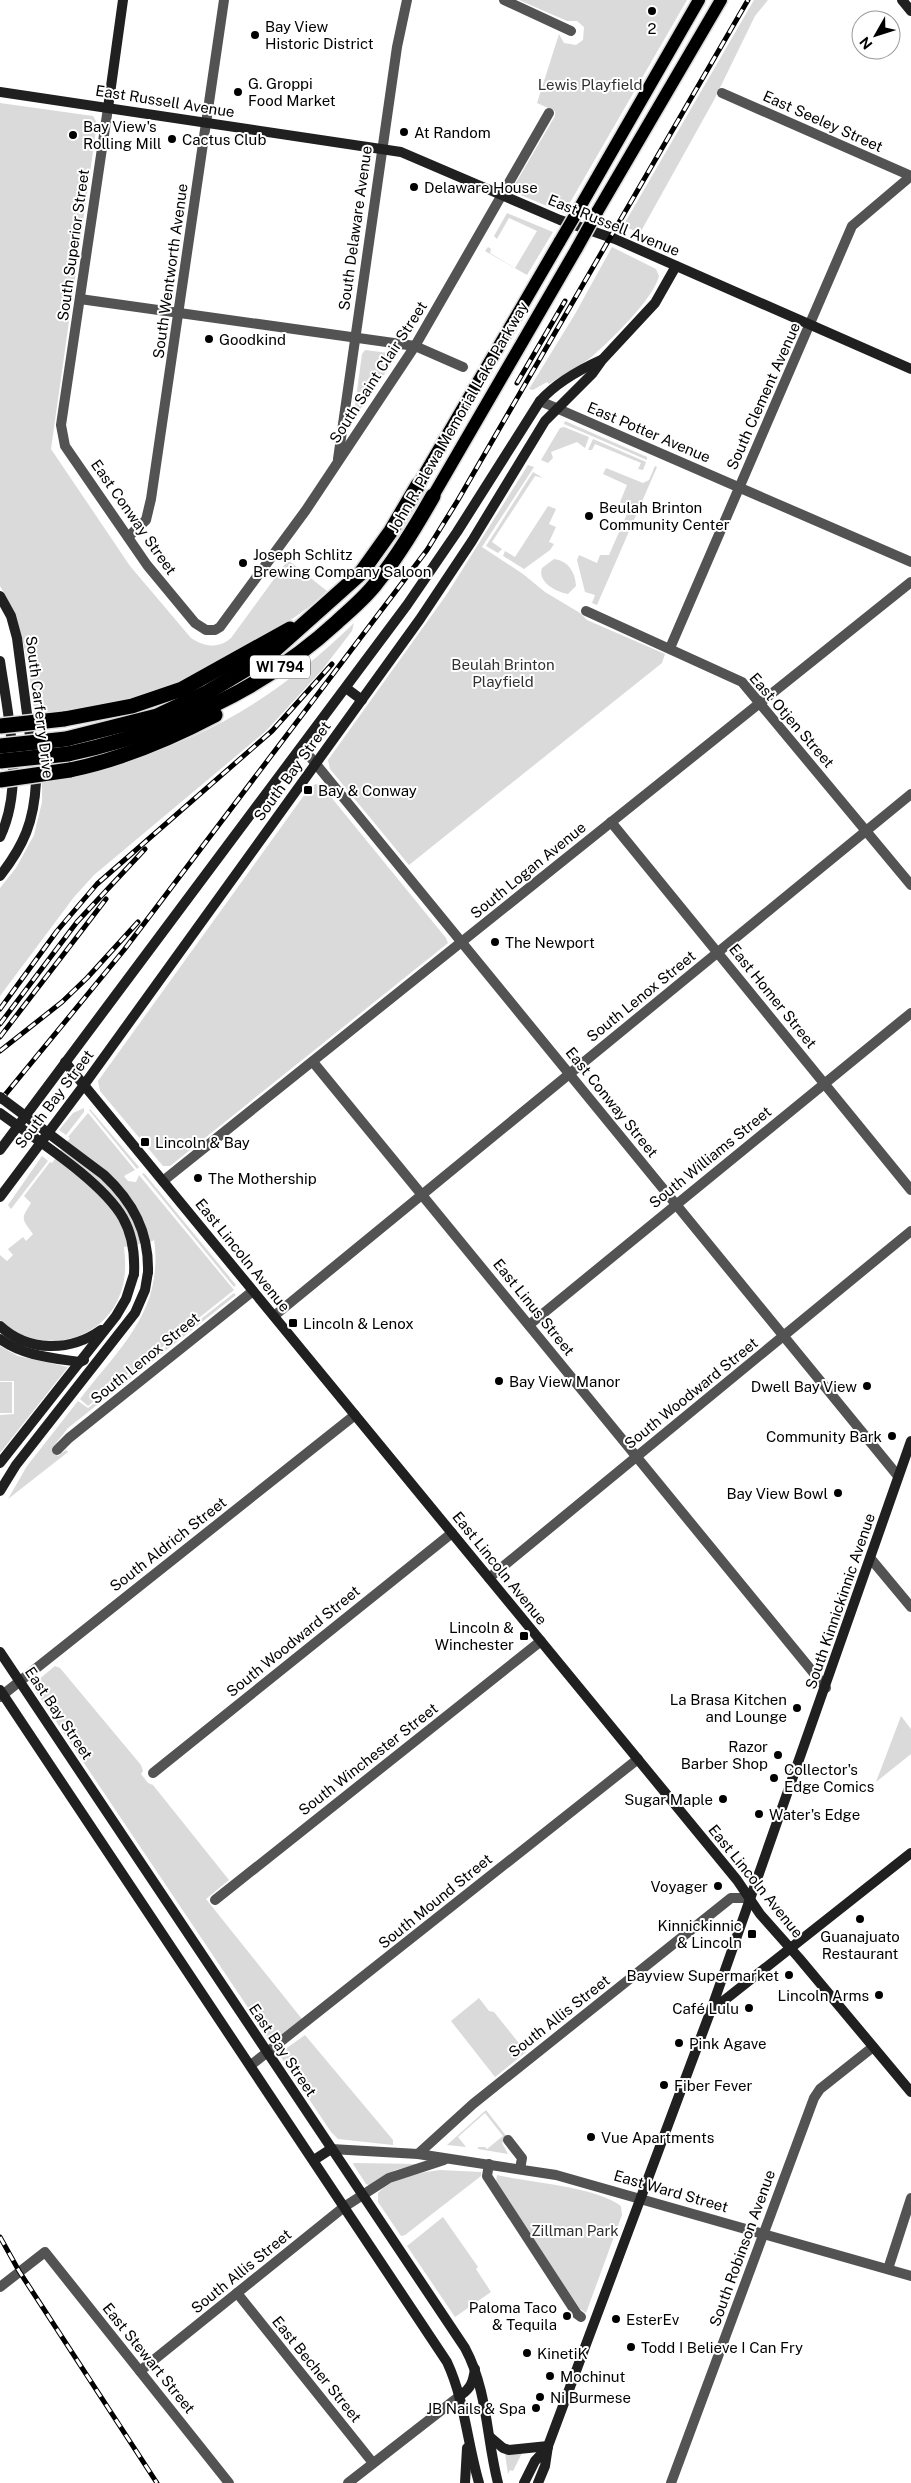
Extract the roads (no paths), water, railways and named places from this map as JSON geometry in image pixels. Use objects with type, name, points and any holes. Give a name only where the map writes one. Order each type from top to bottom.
[{"type":"highway","name":"John R. Plewa Memorial Lake Parkway","points":[[0,762],[67,746],[156,716],[208,692],[268,656],[361,573],[391,531],[418,485]]},
{"type":"highway","name":"John R. Plewa Memorial Lake Parkway","points":[[0,746],[67,746],[118,743],[166,727],[220,702],[282,666],[320,637],[376,584],[406,543],[433,496]]},
{"type":"highway","points":[[0,726],[64,719],[132,706],[182,689],[238,660],[317,613]]},
{"type":"highway","points":[[0,780],[70,770],[135,753],[182,732],[254,692],[282,666]]},
{"type":"main road","name":"South Superior Street","points":[[108,108],[123,0]]},
{"type":"main road","name":"John R. Plewa Memorial Lake Parkway","points":[[418,485],[699,0]]},
{"type":"main road","name":"John R. Plewa Memorial Lake Parkway","points":[[433,496],[721,0]]},
{"type":"main road","points":[[902,0],[911,11]]},
{"type":"main road","name":"East Russell Avenue","points":[[0,92],[401,152],[502,195],[615,239],[911,369]]},
{"type":"main road","name":"South Bay Street","points":[[0,1197],[84,1085],[420,619],[472,541],[545,421],[592,374],[602,360],[655,303],[676,266]]},
{"type":"main road","name":"South Bay Street","points":[[0,1150],[346,688],[457,532],[540,401],[563,382],[602,360]]},
{"type":"main road","points":[[457,532],[472,541]]},
{"type":"main road","name":"South Carferry Drive","points":[[0,596],[11,616],[17,638],[36,782],[35,806],[27,835],[0,876]]},
{"type":"main road","points":[[0,661],[14,778],[9,818],[0,837]]},
{"type":"main road","points":[[346,688],[362,700]]},
{"type":"main road","name":"East Lincoln Avenue","points":[[65,1062],[638,1759],[790,1948],[911,2092]]},
{"type":"main road","points":[[0,1097],[104,1175],[118,1188],[140,1222],[147,1244],[148,1272],[145,1290],[135,1313],[16,1465],[0,1491]]},
{"type":"main road","points":[[0,1113],[83,1176],[113,1204],[129,1230],[133,1247],[134,1274],[126,1299],[108,1326],[0,1463]]},
{"type":"main road","points":[[0,1326],[19,1340],[36,1345],[52,1346],[82,1341],[108,1326]]},
{"type":"main road","points":[[0,1339],[18,1350],[33,1355],[80,1362],[104,1354]]},
{"type":"main road","name":"South Kinnickinnic Avenue","points":[[538,2483],[545,2466],[548,2446],[711,2010],[749,1898],[826,1688],[911,1440]]},
{"type":"main road","name":"East Bay Street","points":[[0,1652],[362,2197],[450,2324],[475,2367],[483,2392],[498,2483]]},
{"type":"main road","points":[[1,1694],[251,2065],[447,2362],[461,2395],[467,2438],[479,2483]]},
{"type":"main road","points":[[711,2010],[911,1853]]},
{"type":"main road","points":[[314,2160],[331,2149]]},
{"type":"main road","points":[[461,2395],[469,2390],[473,2383],[475,2367]]},
{"type":"main road","points":[[490,2437],[503,2448],[509,2450],[548,2446]]},
{"type":"main road","points":[[466,2483],[467,2438]]},
{"type":"main road","name":"South Kinnickinnic Avenue","points":[[524,2483],[535,2461],[548,2446]]},
{"type":"street","name":"South Wentworth Avenue","points":[[128,537],[140,528],[148,516],[224,0]]},
{"type":"street","name":"South Delaware Avenue","points":[[337,461],[397,47],[407,0]]},
{"type":"street","points":[[504,0],[570,31]]},
{"type":"street","name":"East Seeley Street","points":[[722,93],[911,176]]},
{"type":"street","name":"South Superior Street","points":[[62,435],[61,426],[108,108]]},
{"type":"street","name":"South Saint Clair Street","points":[[210,631],[220,627],[246,594],[306,510],[415,346],[550,113]]},
{"type":"street","name":"South Clement Avenue","points":[[670,648],[852,226],[911,176]]},
{"type":"street","points":[[80,299],[354,339],[415,346],[463,367]]},
{"type":"street","name":"East Potter Avenue","points":[[540,401],[911,562]]},
{"type":"street","name":"East Conway Street","points":[[62,435],[65,446],[147,566],[195,623],[200,628],[210,631]]},
{"type":"street","name":"South Logan Avenue","points":[[163,1181],[911,582]]},
{"type":"street","name":"East Otjen Street","points":[[586,611],[742,682],[911,886]]},
{"type":"street","name":"East Conway Street","points":[[302,747],[898,1476]]},
{"type":"street","name":"South Lenox Street","points":[[274,1316],[911,794]]},
{"type":"street","name":"East Homer Street","points":[[611,822],[911,1190]]},
{"type":"street","name":"South Williams Street","points":[[529,1325],[911,1013]]},
{"type":"street","name":"East Linus Street","points":[[313,1062],[826,1688]]},
{"type":"street","name":"South Woodward Street","points":[[489,1578],[911,1231]]},
{"type":"street","name":"South Lenox Street","points":[[57,1450],[69,1438],[253,1291]]},
{"type":"street","name":"South Aldrich Street","points":[[1,1694],[19,1682],[355,1414]]},
{"type":"street","name":"South Woodward Street","points":[[153,1773],[452,1533]]},
{"type":"street","points":[[871,1559],[911,1607]]},
{"type":"street","name":"South Winchester Street","points":[[215,1900],[541,1641]]},
{"type":"street","name":"South Mound Street","points":[[251,2065],[638,1759]]},
{"type":"street","name":"South Allis Street","points":[[418,2154],[473,2104],[731,1898],[749,1898]]},
{"type":"street","name":"South Robinson Avenue","points":[[670,2483],[814,2098],[820,2089],[874,2046]]},
{"type":"street","points":[[508,2140],[522,2158],[520,2169]]},
{"type":"street","name":"East Ward Street","points":[[331,2149],[418,2154],[520,2169],[593,2184],[911,2276]]},
{"type":"street","name":"East Ward Street","points":[[362,2197],[388,2178],[448,2159]]},
{"type":"street","points":[[489,2164],[487,2176],[581,2317]]},
{"type":"street","name":"South Allis Street","points":[[140,2371],[344,2207],[362,2197]]},
{"type":"street","points":[[888,2269],[911,2198]]},
{"type":"street","name":"East Stewart Street","points":[[0,2287],[44,2252],[229,2483]]},
{"type":"street","name":"East Becher Street","points":[[237,2293],[373,2463]]},
{"type":"street","points":[[348,2483],[461,2395]]},
{"type":"railway","points":[[0,1101],[124,950],[427,550],[458,500],[748,0]]},
{"type":"railway","points":[[517,383],[565,301]]},
{"type":"railway","points":[[0,1009],[57,931],[97,884],[272,731],[332,664]]},
{"type":"railway","points":[[0,1024],[77,922],[145,849]]},
{"type":"railway","points":[[0,1037],[106,899]]},
{"type":"railway","points":[[0,1051],[62,1002],[87,978],[138,922]]},
{"type":"railway","points":[[0,2237],[19,2271],[157,2483]]},
{"type":"place","name":"2","points":[[652,11]]},
{"type":"place","name":"Bay View Historic District","points":[[255,35]]},
{"type":"place","name":"G. Groppi Food Market","points":[[238,92]]},
{"type":"place","name":"At Random","points":[[404,132]]},
{"type":"place","name":"Bay View's Rolling Mill","points":[[73,135]]},
{"type":"place","name":"Cactus Club","points":[[172,139]]},
{"type":"place","name":"Delaware House","points":[[414,187]]},
{"type":"place","name":"Goodkind","points":[[209,339]]},
{"type":"place","name":"Beulah Brinton Community Center","points":[[589,516]]},
{"type":"place","name":"Joseph Schlitz Brewing Company Saloon","points":[[243,563]]},
{"type":"place","name":"Bay & Conway","points":[[308,790]]},
{"type":"place","name":"The Newport","points":[[495,942]]},
{"type":"place","name":"Lincoln & Bay","points":[[145,1142]]},
{"type":"place","name":"The Mothership","points":[[198,1178]]},
{"type":"place","name":"Lincoln & Lenox","points":[[293,1323]]},
{"type":"place","name":"Bay View Manor","points":[[499,1381]]},
{"type":"place","name":"Dwell Bay View","points":[[867,1386]]},
{"type":"place","name":"Community Bark","points":[[892,1436]]},
{"type":"place","name":"Bay View Bowl","points":[[838,1493]]},
{"type":"place","name":"Lincoln & Winchester","points":[[524,1636]]},
{"type":"place","name":"La Brasa Kitchen and Lounge","points":[[797,1708]]},
{"type":"place","name":"Razor Barber Shop","points":[[778,1755]]},
{"type":"place","name":"Collector's Edge Comics","points":[[774,1778]]},
{"type":"place","name":"Sugar Maple","points":[[723,1799]]},
{"type":"place","name":"Water's Edge","points":[[759,1814]]},
{"type":"place","name":"Voyager","points":[[718,1886]]},
{"type":"place","name":"Guanajuato Restaurant","points":[[860,1919]]},
{"type":"place","name":"Kinnickinnic & Lincoln","points":[[752,1934]]},
{"type":"place","name":"Bayview Supermarket","points":[[789,1975]]},
{"type":"place","name":"Lincoln Arms","points":[[879,1995]]},
{"type":"place","name":"Café Lulu","points":[[749,2008]]},
{"type":"place","name":"Pink Agave","points":[[679,2043]]},
{"type":"place","name":"Fiber Fever","points":[[664,2085]]},
{"type":"place","name":"Vue Apartments","points":[[591,2137]]},
{"type":"place","name":"Paloma Taco & Tequila","points":[[567,2316]]},
{"type":"place","name":"EsterEv","points":[[616,2319]]},
{"type":"place","name":"Todd I Believe I Can Fry","points":[[631,2347]]},
{"type":"place","name":"KinetiK","points":[[527,2353]]},
{"type":"place","name":"Mochinut","points":[[550,2376]]},
{"type":"place","name":"Ni Burmese","points":[[540,2397]]},
{"type":"place","name":"JB Nails & Spa","points":[[536,2408]]},
{"type":"park label","name":"Lewis Playfield","points":[[590,84]]},
{"type":"park label","name":"Beulah Brinton Playfield","points":[[503,672]]},
{"type":"park label","name":"Zillman Park","points":[[575,2230]]}]
